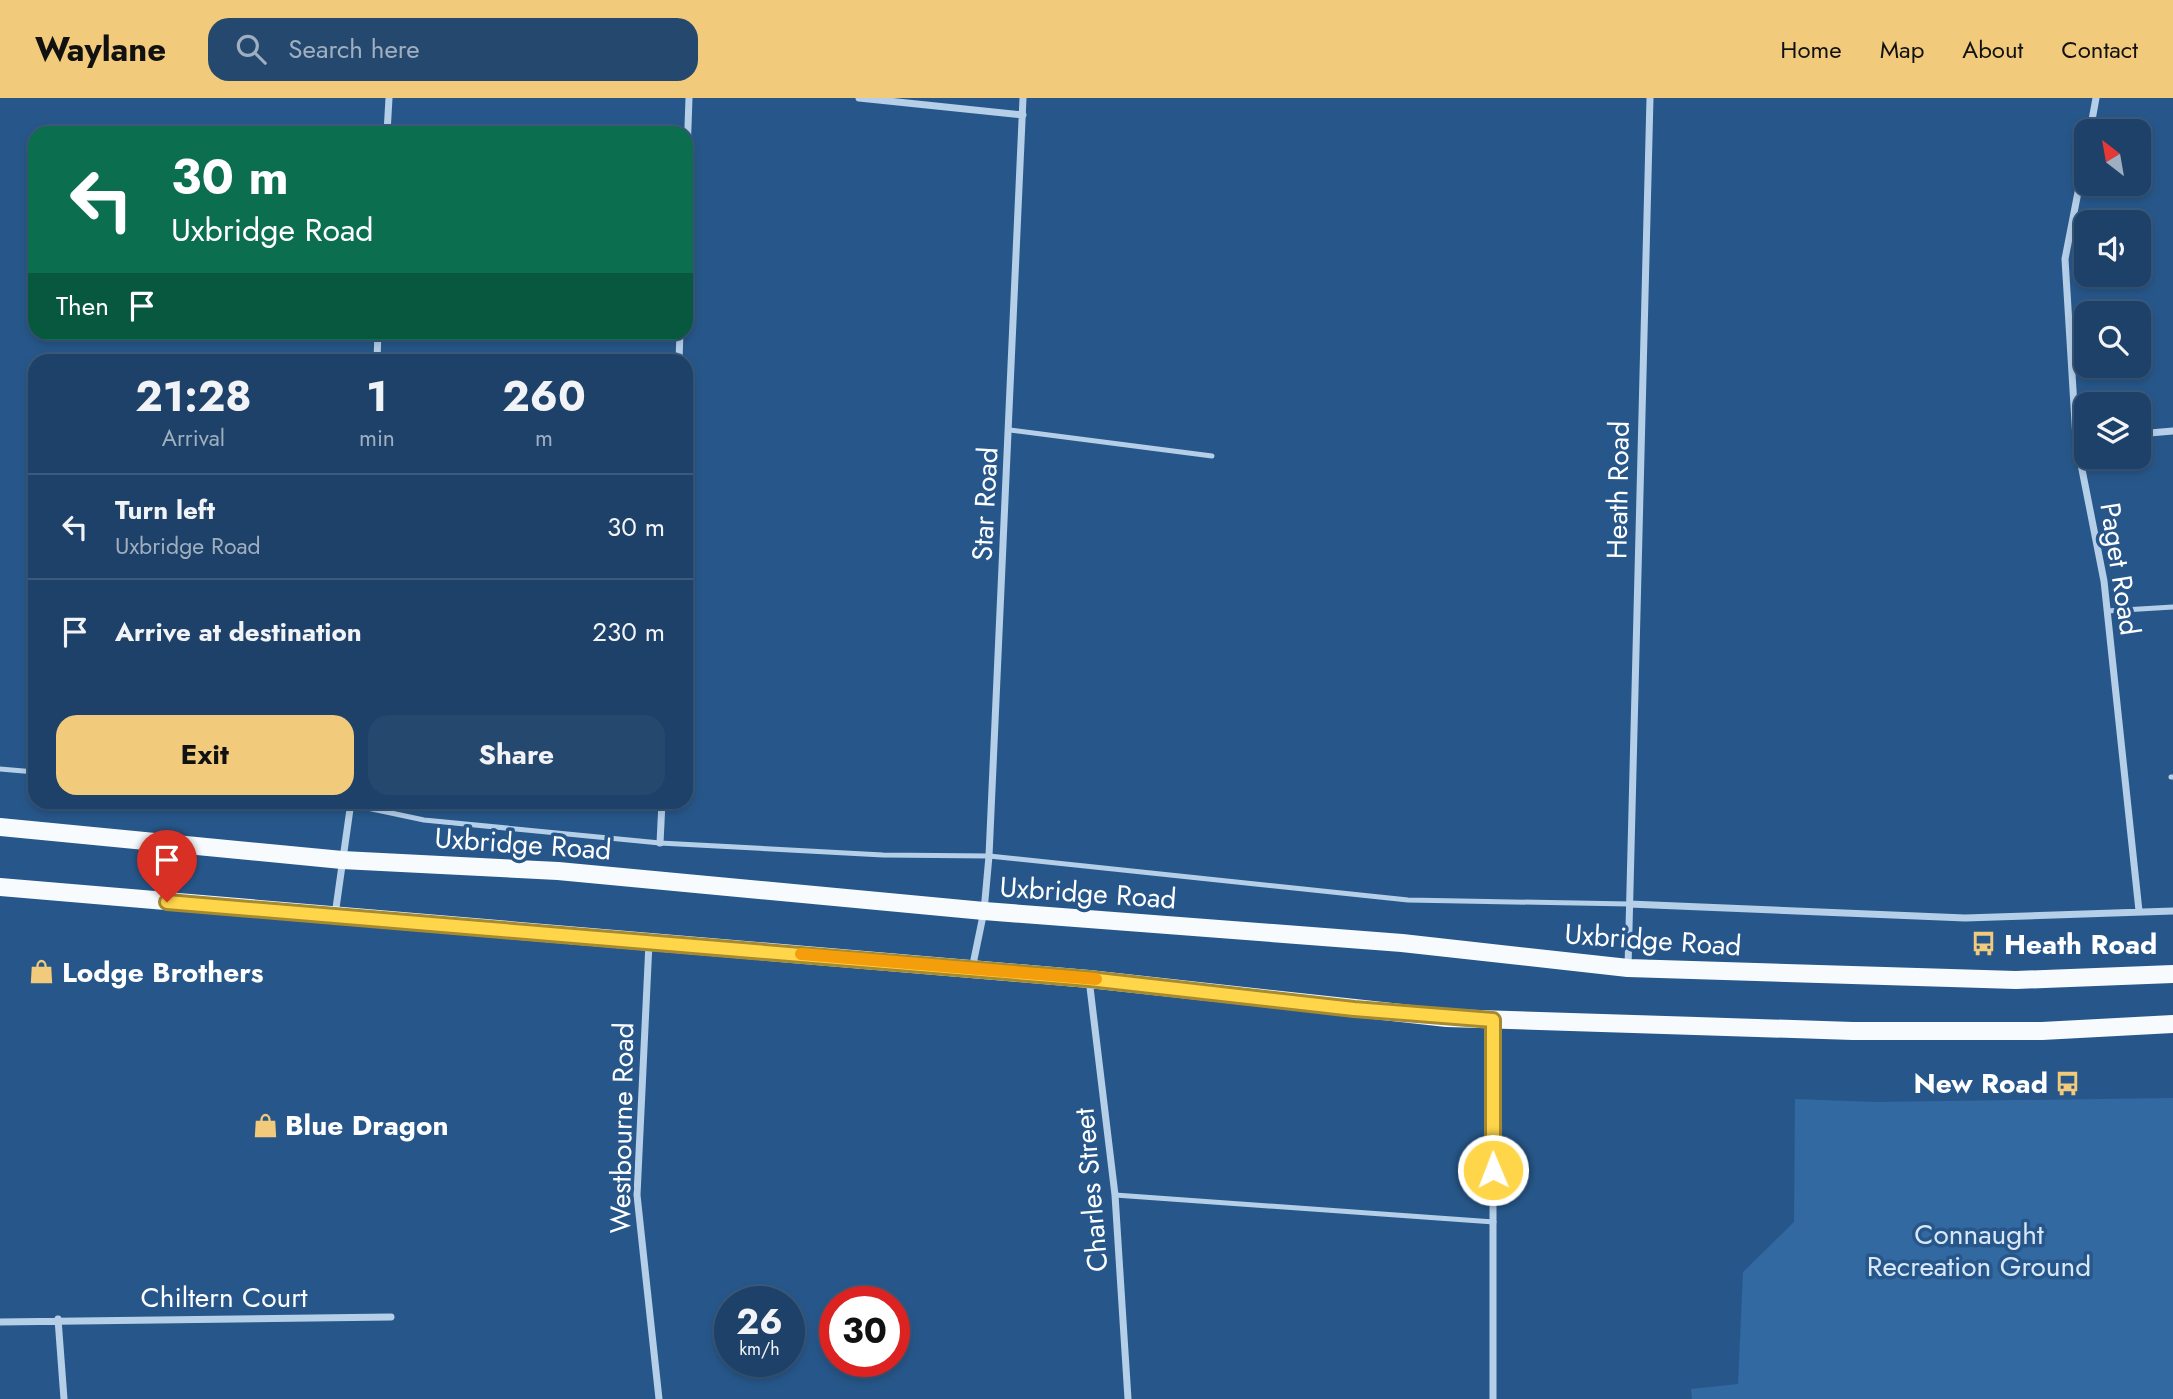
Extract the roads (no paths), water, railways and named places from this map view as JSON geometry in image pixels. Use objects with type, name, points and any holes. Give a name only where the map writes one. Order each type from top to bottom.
[{"type":"main road","name":"Uxbridge Road","points":[[0,827],[342,860],[558,871],[984,911],[1402,943],[1628,968],[2016,980],[2173,974]]},
{"type":"main road","points":[[0,887],[1089,979],[1367,1010],[1493,1020],[1853,1031],[2042,1031],[2173,1024]]},
{"type":"street","points":[[387,126],[389,98]]},
{"type":"street","points":[[688,126],[689,98]]},
{"type":"street","points":[[859,98],[1023,115]]},
{"type":"street","name":"Star Road","points":[[972,969],[984,911],[989,856],[1023,98]]},
{"type":"street","name":"Heath Road","points":[[1628,968],[1650,98]]},
{"type":"street","points":[[2092,119],[2096,98]]},
{"type":"street","name":"Paget Road","points":[[2074,406],[2065,259],[2077,196]]},
{"type":"street","points":[[2151,433],[2173,431]]},
{"type":"street","name":"Paget Road","points":[[2081,469],[2107,611],[2138,911]]},
{"type":"street","points":[[334,917],[350,809]]},
{"type":"street","points":[[660,843],[662,809]]},
{"type":"street","points":[[1629,904],[1965,918],[2173,911]]},
{"type":"street","name":"Westbourne Road","points":[[649,941],[637,1195],[659,1399]]},
{"type":"street","name":"Charles Street","points":[[1089,979],[1115,1195],[1128,1399]]},
{"type":"street","points":[[1493,1020],[1493,1399]]},
{"type":"street","name":"Chiltern Court","points":[[0,1322],[58,1319],[391,1317]]},
{"type":"street","points":[[58,1319],[64,1399]]},
{"type":"lane","points":[[1010,430],[1212,456]]},
{"type":"lane","points":[[2107,611],[2173,607]]},
{"type":"lane","points":[[0,769],[28,771]]},
{"type":"lane","points":[[377,809],[424,820],[660,843],[883,855],[989,856],[1408,900],[1629,904]]},
{"type":"lane","points":[[1115,1195],[1494,1222]]},
{"type":"place","name":"Heath Road","points":[[1984,944]]},
{"type":"place","name":"Lodge Brothers","points":[[42,972]]},
{"type":"place","name":"New Road","points":[[2068,1083]]},
{"type":"place","name":"Blue Dragon","points":[[265,1125]]},
{"type":"park label","name":"Connaught Recreation Ground","points":[[1979,1250]]}]
